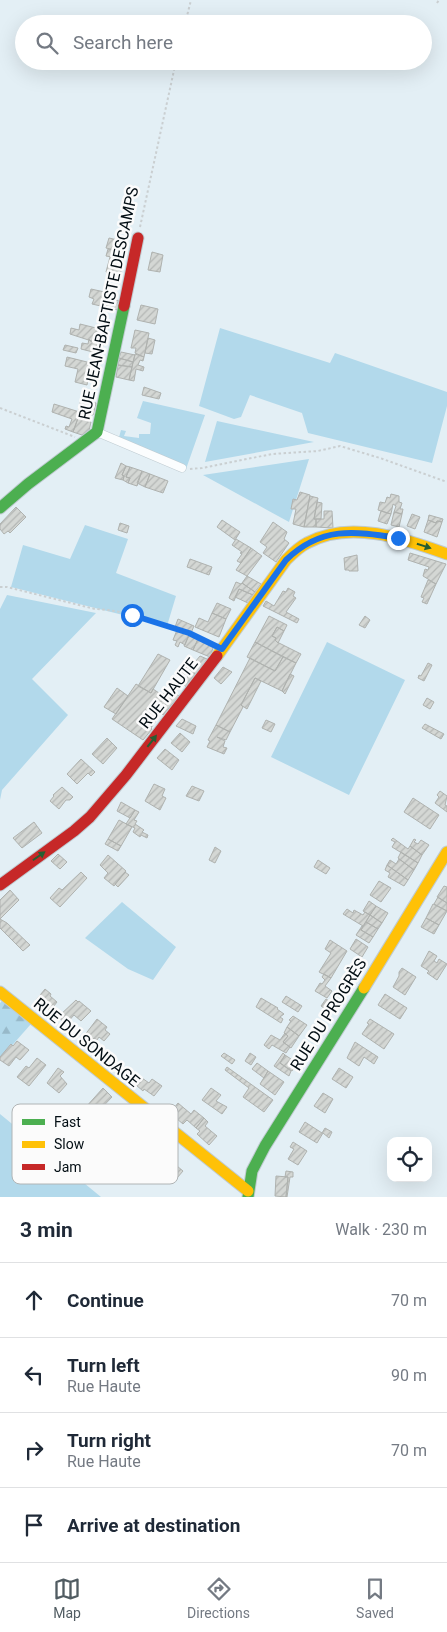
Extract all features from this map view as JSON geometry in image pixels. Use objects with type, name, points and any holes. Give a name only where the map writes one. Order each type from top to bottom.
[{"type":"street","name":"RUE JEAN-BAPTISTE DESCAMPS","points":[[0,508],[28,484],[97,432],[138,238]]},
{"type":"street","points":[[97,432],[182,468]]},
{"type":"street","name":"RUE HAUTE","points":[[0,885],[74,831],[90,817],[126,775],[222,649],[286,560],[297,549],[311,540],[326,535],[358,533],[398,538],[447,554]]},
{"type":"street","name":"RUE DU PROGRÈS","points":[[248,1194],[252,1172],[264,1146],[365,987],[447,852]]},
{"type":"street","name":"RUE DU SONDAGE","points":[[0,992],[138,1104]]},
{"type":"street","name":"RUE DU SONDAGE","points":[[178,1137],[248,1194]]},
{"type":"path","points":[[187,15],[191,0]]},
{"type":"path","name":"RUE JEAN-BAPTISTE DESCAMPS","points":[[138,238],[174,70]]},
{"type":"path","points":[[0,408],[71,434],[84,443]]},
{"type":"path","points":[[182,468],[202,468],[272,454],[313,452],[340,446],[363,452],[447,482]]},
{"type":"path","points":[[0,587],[7,586],[96,609],[132,615],[189,633],[222,649]]},
{"type":"green space","points":[[220,328],[330,363],[335,353],[447,392],[447,406],[432,463],[308,433],[302,413],[250,395],[241,417],[234,419],[199,406]]},
{"type":"green space","points":[[143,401],[205,415],[186,469],[118,441],[121,430],[126,431],[124,436],[139,438],[139,434],[150,434],[151,423],[137,418]]},
{"type":"green space","points":[[217,421],[314,442],[205,462]]},
{"type":"green space","points":[[309,459],[289,522],[203,475]]},
{"type":"green space","points":[[85,525],[128,539],[116,573],[176,596],[167,626],[11,587],[23,545],[70,559]]},
{"type":"green space","points":[[7,595],[96,613],[32,679],[68,715],[2,790],[0,800],[0,609]]},
{"type":"green space","points":[[327,642],[405,680],[349,795],[271,757]]},
{"type":"green space","points":[[122,902],[176,947],[153,980],[128,969],[85,938]]},
{"type":"green space","points":[[2,1001],[31,1024],[0,1059],[0,1003]]},
{"type":"green space","points":[[0,1114],[12,1124],[12,1184],[85,1184],[101,1197],[0,1197]]},
{"type":"building","points":[[109,238],[122,241],[119,251],[106,248]]},
{"type":"building","points":[[108,249],[119,251],[118,258],[106,256]]},
{"type":"building","points":[[152,252],[163,255],[160,272],[148,270]]},
{"type":"building","points":[[110,257],[123,261],[120,275],[106,272]]},
{"type":"building","points":[[91,289],[109,293],[105,307],[92,304],[94,299],[89,297]]},
{"type":"building","points":[[107,298],[120,301],[118,310],[105,307]]},
{"type":"building","points":[[141,305],[158,309],[155,324],[137,320]]},
{"type":"building","points":[[80,324],[108,331],[104,345],[70,334],[71,328],[79,330]]},
{"type":"building","points":[[135,330],[149,333],[144,357],[135,353],[136,348],[131,348]]},
{"type":"building","points":[[148,338],[155,340],[152,354],[145,353]]},
{"type":"building","points":[[89,339],[99,343],[97,353],[81,349],[82,343],[88,344]]},
{"type":"building","points":[[65,345],[78,348],[76,353],[63,350]]},
{"type":"building","points":[[121,352],[135,355],[133,362],[119,358]]},
{"type":"building","points":[[135,354],[144,357],[143,361],[140,360],[138,365],[144,367],[143,371],[136,369],[134,381],[129,380]]},
{"type":"building","points":[[67,357],[91,363],[87,385],[75,382],[78,369],[65,366]]},
{"type":"building","points":[[119,358],[133,362],[132,367],[118,365]]},
{"type":"building","points":[[118,365],[132,367],[129,380],[116,377]]},
{"type":"building","points":[[144,387],[161,393],[159,399],[142,395]]},
{"type":"building","points":[[81,399],[96,403],[93,415],[78,412]]},
{"type":"building","points":[[54,404],[86,414],[85,420],[78,418],[73,432],[65,429],[66,426],[69,427],[72,419],[52,412]]},
{"type":"building","points":[[78,418],[91,422],[88,435],[85,436],[73,432]]},
{"type":"building","points":[[121,463],[126,466],[122,475],[124,476],[123,480],[115,478]]},
{"type":"building","points":[[126,466],[130,467],[126,477],[130,478],[128,483],[123,480],[124,476],[122,475]]},
{"type":"building","points":[[130,467],[142,471],[137,486],[128,483],[130,478],[126,477]]},
{"type":"building","points":[[142,471],[150,474],[145,487],[137,483]]},
{"type":"building","points":[[150,474],[168,481],[163,493],[145,487]]},
{"type":"building","points":[[300,492],[310,495],[304,527],[293,524],[296,509],[291,509],[293,499],[297,500]]},
{"type":"building","points":[[391,494],[399,496],[399,502],[402,503],[400,509],[403,509],[402,514],[394,512],[396,506],[393,504],[391,514],[378,510],[380,502],[385,503],[387,497],[390,498]]},
{"type":"building","points":[[310,496],[318,498],[314,519],[316,519],[316,527],[304,527]]},
{"type":"building","points":[[317,502],[322,503],[321,519],[314,519]]},
{"type":"building","points":[[16,507],[26,517],[10,533],[8,531],[4,534],[0,529],[0,524]]},
{"type":"building","points":[[324,511],[332,511],[333,528],[316,527],[316,519],[324,519]]},
{"type":"building","points":[[381,511],[391,514],[387,524],[378,521]]},
{"type":"building","points":[[394,512],[402,514],[399,527],[391,525]]},
{"type":"building","points":[[412,514],[420,517],[415,529],[407,526]]},
{"type":"building","points":[[429,515],[443,519],[442,522],[437,521],[436,523],[428,520]]},
{"type":"building","points":[[222,520],[240,532],[235,540],[217,527]]},
{"type":"building","points":[[428,520],[436,523],[437,521],[442,522],[437,537],[424,532]]},
{"type":"building","points":[[273,522],[287,532],[284,539],[289,543],[276,562],[263,553],[267,547],[260,542]]},
{"type":"building","points":[[120,523],[129,526],[127,533],[118,530]]},
{"type":"building","points":[[236,539],[251,548],[241,563],[237,561],[242,552],[232,545]]},
{"type":"building","points":[[251,548],[262,556],[247,576],[236,570]]},
{"type":"building","points":[[410,553],[446,564],[436,584],[423,576],[425,569],[428,570],[429,567],[408,560]]},
{"type":"building","points":[[357,555],[358,571],[345,570],[344,558]]},
{"type":"building","points":[[190,559],[212,567],[209,575],[187,567]]},
{"type":"building","points":[[247,576],[261,584],[255,592],[242,583]]},
{"type":"building","points":[[428,580],[436,584],[427,604],[422,602],[424,598],[421,597]]},
{"type":"building","points":[[236,582],[242,583],[255,592],[253,595],[239,589],[234,601],[229,598]]},
{"type":"building","points":[[288,588],[295,592],[293,596],[296,598],[286,612],[299,619],[297,623],[263,606],[266,601],[274,606],[283,591],[286,592]]},
{"type":"building","points":[[239,589],[253,595],[248,603],[235,597]]},
{"type":"building","points":[[217,603],[231,609],[226,619],[212,613]]},
{"type":"building","points":[[212,613],[226,619],[219,637],[195,627],[199,618],[208,622]]},
{"type":"building","points":[[269,616],[287,625],[284,631],[277,627],[272,636],[276,638],[277,642],[301,654],[296,663],[255,642]]},
{"type":"building","points":[[365,616],[370,620],[365,628],[359,625]]},
{"type":"building","points":[[178,619],[194,626],[191,633],[175,627]]},
{"type":"building","points":[[277,627],[284,631],[278,643],[275,640],[276,638],[272,636]]},
{"type":"building","points":[[177,630],[189,635],[185,645],[180,642],[178,647],[175,645],[177,641],[173,640]]},
{"type":"building","points":[[189,635],[198,639],[193,650],[184,646]]},
{"type":"building","points":[[198,639],[214,645],[210,657],[193,650]]},
{"type":"building","points":[[255,642],[283,657],[275,671],[247,657]]},
{"type":"building","points":[[158,654],[170,660],[151,693],[138,686]]},
{"type":"building","points":[[200,656],[207,659],[196,675],[190,668]]},
{"type":"building","points":[[283,657],[296,663],[282,691],[255,678],[230,732],[216,725],[250,658],[275,671]]},
{"type":"building","points":[[188,659],[194,663],[188,675],[180,673]]},
{"type":"building","points":[[428,663],[432,665],[424,681],[418,678]]},
{"type":"building","points":[[223,667],[232,672],[221,684],[214,678]]},
{"type":"building","points":[[190,670],[196,675],[186,687],[184,685]]},
{"type":"building","points":[[290,674],[294,676],[285,694],[282,691]]},
{"type":"building","points":[[255,678],[261,681],[247,709],[241,705]]},
{"type":"building","points":[[136,684],[151,693],[153,689],[162,695],[166,691],[174,692],[179,696],[163,715],[161,713],[143,740],[112,719]]},
{"type":"building","points":[[117,688],[128,696],[116,714],[104,707]]},
{"type":"building","points":[[427,698],[434,702],[430,709],[423,705]]},
{"type":"building","points":[[182,719],[196,726],[193,734],[176,726]]},
{"type":"building","points":[[266,720],[275,724],[271,732],[262,728]]},
{"type":"building","points":[[425,724],[444,734],[441,739],[422,728]]},
{"type":"building","points":[[216,725],[230,732],[226,740],[217,737],[225,741],[223,747],[227,748],[224,754],[207,747],[210,741],[208,740]]},
{"type":"building","points":[[180,733],[190,742],[182,752],[171,743]]},
{"type":"building","points":[[107,738],[117,748],[103,764],[92,754]]},
{"type":"building","points":[[165,749],[179,760],[172,770],[157,758]]},
{"type":"building","points":[[81,759],[95,772],[91,776],[88,773],[77,784],[67,774]]},
{"type":"building","points":[[154,784],[165,789],[162,796],[166,798],[160,810],[145,801]]},
{"type":"building","points":[[192,786],[204,791],[199,801],[186,796]]},
{"type":"building","points":[[62,787],[73,797],[70,800],[66,800],[59,809],[50,801],[53,795]]},
{"type":"building","points":[[440,791],[447,796],[445,805],[447,806],[447,812],[435,803]]},
{"type":"building","points":[[413,798],[439,815],[430,829],[404,812]]},
{"type":"building","points":[[121,802],[135,810],[130,818],[117,811]]},
{"type":"building","points":[[135,810],[139,812],[134,820],[137,821],[135,824],[144,830],[142,832],[148,835],[147,838],[141,835],[140,837],[133,832],[135,828],[126,824]]},
{"type":"building","points":[[119,820],[132,827],[121,846],[108,839]]},
{"type":"building","points":[[34,822],[42,833],[22,848],[13,838]]},
{"type":"building","points":[[393,838],[408,849],[410,846],[422,855],[418,863],[392,847],[395,842],[391,840]]},
{"type":"building","points":[[108,839],[121,846],[118,851],[105,844]]},
{"type":"building","points":[[414,839],[416,840],[414,842],[418,844],[421,840],[429,845],[422,855],[410,846]]},
{"type":"building","points":[[215,847],[221,851],[215,863],[209,860]]},
{"type":"building","points":[[401,852],[418,863],[414,870],[398,858]]},
{"type":"building","points":[[58,854],[67,862],[60,869],[51,861]]},
{"type":"building","points":[[108,855],[126,871],[114,886],[104,878],[108,873],[100,865]]},
{"type":"building","points":[[399,859],[414,870],[408,880],[387,865],[390,860],[396,864]]},
{"type":"building","points":[[318,860],[330,868],[326,874],[314,867]]},
{"type":"building","points":[[387,865],[408,880],[404,886],[388,877],[390,873],[385,870]]},
{"type":"building","points":[[81,872],[87,878],[60,907],[50,898],[59,888],[62,890]]},
{"type":"building","points":[[125,872],[129,875],[118,887],[115,884]]},
{"type":"building","points":[[379,881],[391,888],[381,902],[370,895]]},
{"type":"building","points":[[444,886],[447,887],[447,903],[437,897]]},
{"type":"building","points":[[10,890],[19,900],[0,919],[0,900]]},
{"type":"building","points":[[438,897],[447,903],[447,911],[434,904]]},
{"type":"building","points":[[369,901],[376,906],[370,915],[363,911]]},
{"type":"building","points":[[433,904],[447,911],[439,925],[426,918]]},
{"type":"building","points":[[376,906],[388,913],[382,923],[370,915]]},
{"type":"building","points":[[347,909],[353,913],[354,910],[363,915],[365,912],[370,915],[363,926],[343,914]]},
{"type":"building","points":[[370,915],[382,923],[378,929],[366,922]]},
{"type":"building","points":[[426,918],[439,925],[434,934],[421,927]]},
{"type":"building","points":[[0,919],[7,923],[30,945],[23,951],[0,928]]},
{"type":"building","points":[[366,922],[378,929],[373,937],[361,930]]},
{"type":"building","points":[[362,926],[361,930],[373,937],[369,943],[356,935]]},
{"type":"building","points":[[356,939],[368,947],[362,957],[350,949]]},
{"type":"building","points":[[330,940],[347,951],[331,978],[319,972],[331,953],[325,949]]},
{"type":"building","points":[[429,951],[437,956],[434,961],[437,963],[439,959],[447,964],[437,980],[427,973],[429,971],[421,966]]},
{"type":"building","points":[[402,968],[416,977],[405,995],[393,987]]},
{"type":"building","points":[[324,974],[331,978],[325,986],[332,991],[327,998],[315,991],[320,983],[322,984],[325,980],[322,977]]},
{"type":"building","points":[[45,989],[57,1002],[50,1011],[36,1000]]},
{"type":"building","points":[[385,994],[407,1008],[400,1019],[378,1005]]},
{"type":"building","points":[[286,996],[302,1006],[298,1012],[282,1002]]},
{"type":"building","points":[[261,998],[284,1014],[280,1017],[283,1019],[281,1023],[256,1007]]},
{"type":"building","points":[[326,999],[335,1005],[330,1012],[321,1006]]},
{"type":"building","points":[[76,1000],[91,1011],[81,1021],[74,1015],[66,1024],[58,1017]]},
{"type":"building","points":[[293,1016],[307,1025],[299,1036],[287,1027],[291,1021],[289,1020]]},
{"type":"building","points":[[97,1019],[107,1027],[105,1030],[110,1034],[104,1041],[99,1037],[97,1040],[94,1038],[89,1046],[81,1040]]},
{"type":"building","points":[[370,1019],[394,1034],[384,1049],[362,1034]]},
{"type":"building","points":[[287,1027],[299,1036],[291,1048],[283,1042],[288,1036],[284,1033]]},
{"type":"building","points":[[285,1033],[288,1036],[283,1042],[290,1047],[286,1053],[272,1045],[269,1049],[264,1045],[271,1035],[280,1040]]},
{"type":"building","points":[[17,1041],[29,1050],[20,1060],[16,1057],[9,1066],[0,1060],[0,1057],[11,1044],[13,1046]]},
{"type":"building","points":[[355,1042],[378,1057],[374,1064],[364,1057],[359,1066],[347,1058]]},
{"type":"building","points":[[224,1053],[235,1060],[232,1064],[221,1056]]},
{"type":"building","points":[[250,1053],[256,1057],[251,1065],[245,1061]]},
{"type":"building","points":[[283,1053],[285,1055],[280,1063],[291,1071],[289,1076],[274,1066]]},
{"type":"building","points":[[285,1055],[297,1063],[292,1071],[280,1063]]},
{"type":"building","points":[[37,1058],[46,1065],[29,1086],[17,1077],[26,1066],[29,1068]]},
{"type":"building","points":[[257,1063],[268,1071],[264,1078],[252,1069]]},
{"type":"building","points":[[227,1067],[273,1100],[264,1112],[243,1097],[249,1088],[225,1070]]},
{"type":"building","points":[[58,1068],[64,1072],[60,1076],[67,1084],[59,1093],[47,1083]]},
{"type":"building","points":[[339,1068],[353,1077],[346,1088],[332,1079]]},
{"type":"building","points":[[268,1071],[284,1082],[275,1095],[260,1084]]},
{"type":"building","points":[[142,1078],[149,1083],[152,1079],[162,1086],[154,1096],[136,1085]]},
{"type":"building","points":[[103,1088],[112,1097],[105,1104],[89,1104]]},
{"type":"building","points":[[211,1088],[221,1095],[216,1101],[227,1107],[222,1114],[202,1100]]},
{"type":"building","points":[[323,1093],[333,1099],[325,1113],[314,1106]]},
{"type":"building","points":[[177,1104],[191,1114],[194,1110],[204,1118],[196,1128],[187,1120],[183,1124],[178,1120]]},
{"type":"building","points":[[204,1118],[208,1122],[205,1126],[217,1136],[209,1145],[197,1134],[200,1131],[196,1128]]},
{"type":"building","points":[[305,1122],[322,1133],[325,1128],[332,1132],[329,1138],[323,1133],[317,1143],[299,1132]]},
{"type":"building","points":[[293,1142],[307,1151],[298,1165],[288,1159],[294,1149],[290,1147]]},
{"type":"building","points":[[178,1167],[183,1171],[178,1177]]},
{"type":"building","points":[[286,1171],[293,1172],[293,1177],[290,1177],[287,1197],[288,1177],[285,1177]]},
{"type":"building","points":[[276,1176],[288,1177],[286,1197],[275,1196]]},
{"type":"traffic: fast","points":[[0,508],[28,484],[97,432],[124,306]]},
{"type":"traffic: fast","points":[[248,1197],[252,1171],[265,1146],[364,988]]},
{"type":"traffic: slow","points":[[217,656],[286,560],[307,543],[341,532],[359,532],[396,538],[447,554]]},
{"type":"traffic: slow","points":[[364,988],[447,852]]},
{"type":"traffic: slow","points":[[0,992],[140,1104]]},
{"type":"traffic: slow","points":[[178,1135],[248,1191]]},
{"type":"traffic: jam","points":[[124,306],[138,238]]},
{"type":"traffic: jam","points":[[0,885],[74,831],[90,817],[126,775],[217,656]]},
{"type":"route","points":[[132,615],[189,633],[222,649],[286,560],[306,543],[326,535],[342,533],[377,534],[398,538]]}]
